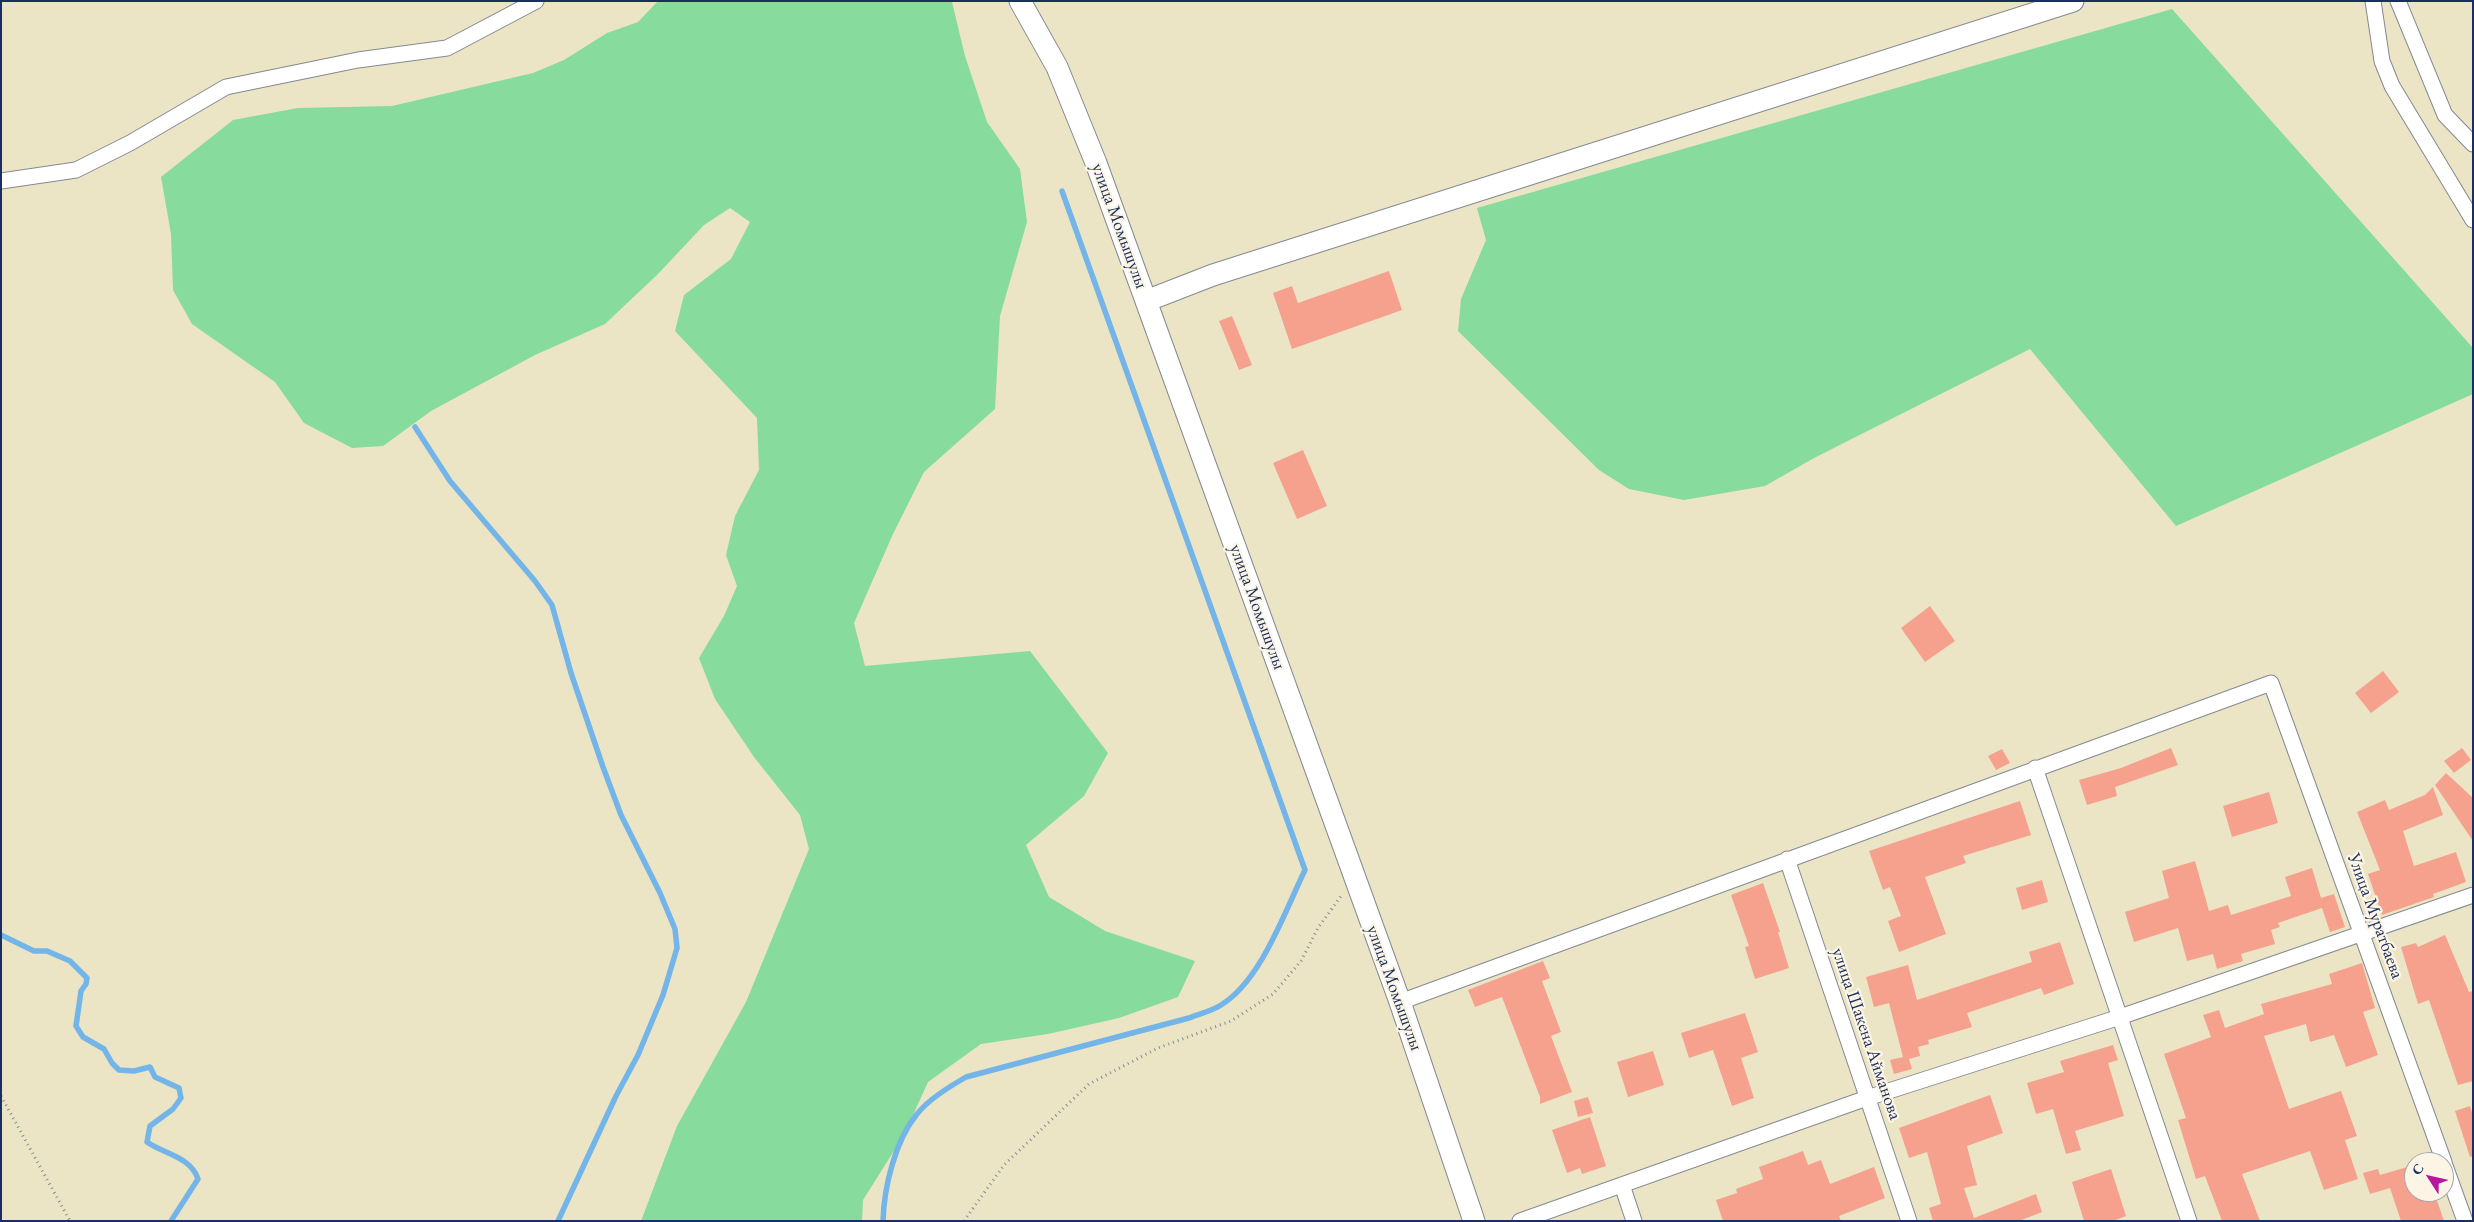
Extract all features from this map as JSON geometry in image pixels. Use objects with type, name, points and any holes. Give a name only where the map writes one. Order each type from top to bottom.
[{"type":"street","points":[[1,181],[76,170],[130,143],[226,87],[358,60],[446,48],[536,1]]},
{"type":"street","name":"улица Момышулы","points":[[1020,1],[1057,67],[1096,163],[1400,1002],[1474,1221]]},
{"type":"street","points":[[1146,301],[1213,275],[2073,1]]},
{"type":"street","points":[[2373,1],[2382,61],[2392,86],[2473,220]]},
{"type":"street","points":[[2398,1],[2445,115],[2473,144]]},
{"type":"street","name":"Улица Муратбаева","points":[[2035,768],[2271,683],[2440,1152]]},
{"type":"street","points":[[1400,1002],[2035,768],[2190,1221]]},
{"type":"street","name":"улица Шакена Айманова","points":[[1787,859],[1909,1221]]},
{"type":"street","points":[[1520,1221],[1867,1098],[2120,1017],[2473,895]]},
{"type":"street","points":[[1622,1185],[1634,1221]]},
{"type":"street","name":"Улица Муратбаева","points":[[2454,1190],[2465,1221]]},
{"type":"path","points":[[964,1221],[1004,1165],[1089,1084],[1158,1048],[1231,1021],[1273,994],[1301,961],[1318,928],[1354,878]]},
{"type":"path","points":[[1,1096],[70,1221]]},
{"type":"green space","points":[[658,1],[952,2],[965,56],[987,122],[1020,169],[1027,222],[1000,316],[995,409],[924,472],[893,534],[854,623],[865,666],[1030,651],[1108,753],[1084,796],[1026,845],[1049,897],[1105,931],[1195,961],[1178,997],[1119,1018],[1048,1034],[981,1044],[928,1082],[904,1135],[863,1200],[862,1221],[641,1221],[677,1126],[746,1002],[809,849],[800,815],[754,757],[715,699],[699,658],[724,616],[737,586],[726,555],[735,516],[759,470],[757,418],[675,331],[684,295],[731,259],[750,222],[730,208],[704,225],[658,274],[605,324],[535,355],[431,411],[383,446],[352,448],[304,423],[275,382],[192,324],[173,290],[171,234],[161,177],[233,120],[298,108],[392,106],[533,73],[564,60],[607,33],[638,22]]},
{"type":"green space","points":[[2172,9],[2473,348],[2473,394],[2176,526],[2030,349],[1814,458],[1765,486],[1684,500],[1629,489],[1599,470],[1458,331],[1461,299],[1486,240],[1477,208]]},
{"type":"building","points":[[1389,271],[1402,310],[1292,349],[1273,293],[1292,286],[1298,303]]},
{"type":"building","points":[[1232,316],[1252,365],[1239,370],[1219,321]]},
{"type":"building","points":[[1303,450],[1327,506],[1297,519],[1273,463]]},
{"type":"building","points":[[1930,606],[1955,641],[1925,662],[1901,628]]},
{"type":"building","points":[[2383,671],[2399,692],[2371,713],[2355,693]]},
{"type":"building","points":[[2171,748],[2178,765],[2115,787],[2117,796],[2087,805],[2079,780],[2121,768]]},
{"type":"building","points":[[2462,748],[2471,760],[2454,773],[2444,761]]},
{"type":"building","points":[[2002,749],[2010,763],[1996,770],[1988,756]]},
{"type":"building","points":[[2446,773],[2473,798],[2473,841],[2435,785]]},
{"type":"building","points":[[2433,787],[2443,815],[2403,831],[2414,866],[2456,852],[2466,882],[2433,894],[2434,897],[2382,915],[2368,874],[2380,870],[2357,812],[2385,800],[2389,810],[2425,795]]},
{"type":"building","points":[[2269,792],[2278,823],[2232,837],[2223,806]]},
{"type":"building","points":[[2020,801],[2031,835],[1963,856],[1966,863],[1925,877],[1946,934],[1899,952],[1888,921],[1901,916],[1890,887],[1883,890],[1869,851]]},
{"type":"building","points":[[2195,861],[2209,911],[2228,905],[2231,915],[2291,896],[2285,877],[2312,868],[2321,898],[2334,894],[2345,927],[2330,932],[2322,908],[2278,923],[2280,927],[2271,930],[2275,944],[2241,954],[2243,961],[2217,969],[2213,954],[2187,961],[2178,928],[2134,942],[2125,912],[2169,898],[2162,871]]},
{"type":"building","points":[[2042,880],[2048,902],[2022,910],[2016,888]]},
{"type":"building","points":[[1763,883],[1780,932],[1778,932],[1789,968],[1755,979],[1745,947],[1749,946],[1731,895]]},
{"type":"building","points":[[2445,935],[2469,992],[2473,991],[2473,1081],[2458,1085],[2429,1000],[2418,1004],[2401,947],[2416,943],[2418,947]]},
{"type":"building","points":[[2060,942],[2074,984],[2044,995],[2041,988],[1967,1013],[1972,1027],[1928,1040],[1929,1044],[1918,1047],[1920,1056],[1909,1059],[1912,1069],[1894,1074],[1890,1060],[1903,1057],[1889,1003],[1874,1007],[1866,977],[1908,965],[1917,1000],[2032,962],[2029,952]]},
{"type":"building","points":[[1543,961],[1550,978],[1542,981],[1561,1032],[1551,1036],[1572,1092],[1540,1104],[1540,1097],[1502,997],[1475,1007],[1468,990]]},
{"type":"building","points":[[2362,963],[2375,1008],[2363,1012],[2378,1055],[2346,1067],[2334,1035],[2310,1042],[2306,1024],[2264,1036],[2289,1109],[2341,1091],[2357,1136],[2345,1140],[2358,1179],[2324,1190],[2310,1151],[2242,1174],[2260,1221],[2222,1221],[2205,1176],[2196,1179],[2178,1120],[2186,1118],[2164,1054],[2211,1037],[2203,1015],[2219,1010],[2225,1028],[2264,1014],[2261,1004],[2332,984],[2329,974]]},
{"type":"building","points":[[1745,1013],[1758,1052],[1741,1058],[1754,1098],[1732,1106],[1713,1050],[1689,1058],[1681,1033]]},
{"type":"building","points":[[2113,1045],[2118,1060],[2108,1063],[2124,1116],[2075,1131],[2081,1150],[2066,1154],[2053,1109],[2036,1114],[2027,1083],[2064,1072],[2060,1061]]},
{"type":"building","points":[[1653,1051],[1664,1085],[1628,1097],[1617,1062]]},
{"type":"building","points":[[1990,1095],[2003,1133],[1967,1146],[1977,1185],[1964,1188],[1974,1218],[2036,1194],[2042,1212],[2019,1221],[1933,1221],[1929,1208],[1941,1204],[1927,1152],[1909,1158],[1899,1128]]},
{"type":"building","points":[[1588,1097],[1593,1113],[1578,1117],[1574,1101]]},
{"type":"building","points":[[2470,1106],[2473,1116],[2473,1156],[2470,1157],[2455,1111]]},
{"type":"building","points":[[1590,1117],[1606,1166],[1582,1174],[1580,1168],[1567,1173],[1552,1130]]},
{"type":"building","points":[[1803,1151],[1808,1165],[1821,1160],[1830,1184],[1874,1167],[1885,1198],[1839,1216],[1841,1221],[1723,1221],[1716,1200],[1737,1193],[1736,1189],[1763,1179],[1759,1167]]},
{"type":"building","points":[[2404,1168],[2404,1202],[2437,1202],[2444,1221],[2401,1221],[2390,1188],[2370,1194],[2363,1173],[2378,1169],[2380,1175]]},
{"type":"building","points":[[2111,1169],[2126,1216],[2113,1221],[2084,1221],[2072,1182]]},
{"type":"waterway","points":[[883,1221],[888,1179],[897,1151],[909,1125],[933,1098],[966,1077],[1189,1018],[1221,1005],[1235,994],[1260,963],[1305,870],[1062,191]]},
{"type":"waterway","points":[[415,427],[450,481],[535,581],[552,605],[571,673],[621,815],[660,893],[675,929],[677,948],[663,995],[638,1055],[616,1096],[558,1221]]},
{"type":"waterway","points":[[1,935],[34,951],[47,951],[70,961],[87,978],[86,984],[81,991],[76,1026],[83,1037],[104,1049],[112,1063],[119,1070],[134,1071],[150,1067],[155,1077],[179,1088],[181,1098],[173,1109],[150,1126],[147,1142],[183,1161],[198,1179],[171,1221]]}]
